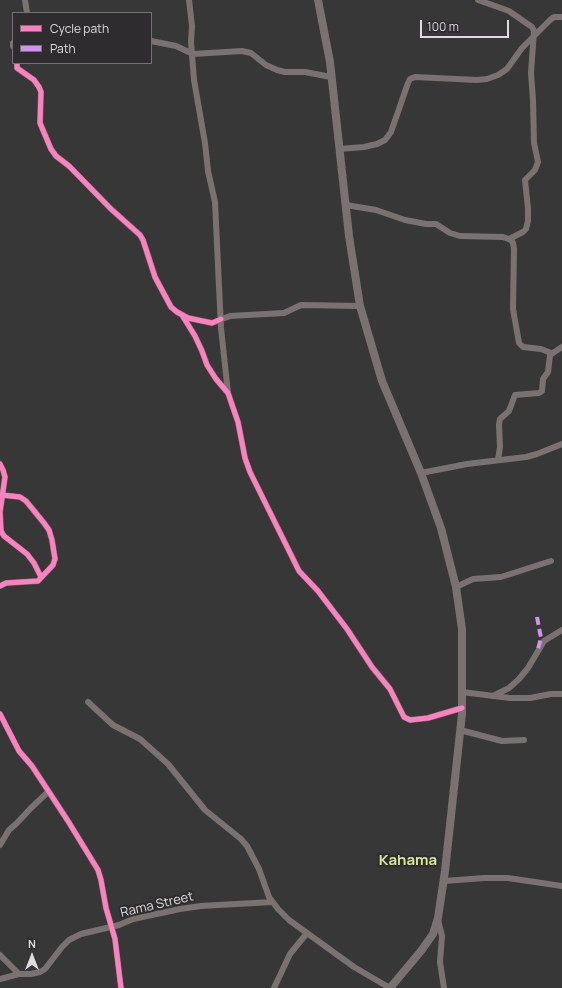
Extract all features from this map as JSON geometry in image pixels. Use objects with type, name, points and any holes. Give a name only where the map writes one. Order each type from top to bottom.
[{"type":"main road","points":[[318,0],[331,77],[346,205],[360,306],[382,381],[422,473],[441,528],[456,587],[462,629],[462,708],[444,881],[438,918],[433,934],[422,951],[390,988]]},
{"type":"street","points":[[25,0],[26,12]]},
{"type":"street","points":[[189,0],[192,26],[191,42],[194,80],[205,143],[208,171],[215,202],[221,319],[228,394],[238,422],[245,458],[250,472],[299,571],[318,591],[347,629],[372,667],[388,686],[404,717],[410,720],[428,718],[462,708]]},
{"type":"street","points":[[346,205],[376,210],[405,220],[426,224],[436,224],[450,233],[460,236],[509,239],[526,229],[528,222],[528,209],[525,180],[535,170],[538,162],[534,143],[534,100],[531,73],[534,31],[532,27],[509,11],[483,0]]},
{"type":"street","points":[[339,149],[364,147],[377,144],[385,140],[391,132],[400,103],[410,79],[422,77],[478,80],[498,75],[507,69],[522,48],[550,20],[554,17],[562,17]]},
{"type":"street","points":[[152,41],[176,46],[193,54],[242,51],[251,53],[266,65],[277,70],[285,72],[305,72],[331,77]]},
{"type":"street","points":[[17,64],[17,68],[34,80],[41,92],[40,123],[51,149],[56,156],[69,166],[111,209],[140,235],[160,287],[171,307],[182,315],[212,323],[230,316],[284,313],[301,305],[360,306]]},
{"type":"street","points":[[509,239],[513,243],[513,309],[519,343],[523,347],[541,349],[551,353]]},
{"type":"street","points":[[182,315],[195,336],[207,364],[216,379],[228,394]]},
{"type":"street","points":[[551,353],[562,347]]},
{"type":"street","points":[[498,460],[500,447],[500,419],[509,411],[515,395],[539,393],[542,391],[542,379],[548,372],[551,353]]},
{"type":"street","points":[[422,473],[467,464],[537,454],[562,444]]},
{"type":"street","points":[[0,464],[4,477],[0,512],[1,531],[4,536],[28,554],[42,577]]},
{"type":"street","points":[[0,586],[6,583],[38,581],[53,565],[55,559],[48,530],[26,501],[20,497],[2,495]]},
{"type":"street","points":[[456,587],[472,579],[501,577],[551,561]]},
{"type":"street","points":[[493,696],[509,688],[519,679],[528,668],[544,641],[562,630]]},
{"type":"street","points":[[462,692],[510,698],[530,698],[551,694],[562,694]]},
{"type":"street","points":[[88,702],[113,725],[140,739],[168,764],[205,810],[241,839],[259,869],[269,897],[289,920],[354,967],[390,988]]},
{"type":"street","points":[[0,714],[19,751],[32,766],[98,870],[106,908],[115,939],[121,988]]},
{"type":"street","points":[[460,730],[502,741],[524,740]]},
{"type":"street","points":[[0,845],[9,830],[48,792]]},
{"type":"street","points":[[444,881],[508,878],[562,886]]},
{"type":"street","name":"Rama Street","points":[[0,979],[19,974],[40,972],[45,969],[62,946],[74,937],[112,927],[133,919],[194,907],[272,902]]},
{"type":"street","points":[[438,918],[442,936],[440,962],[444,988]]},
{"type":"street","points":[[274,988],[290,954],[307,933]]},
{"type":"street","points":[[0,955],[19,974]]},
{"type":"marked path","points":[[537,617],[541,638],[538,649]]},
{"type":"cycle path","points":[[17,64],[17,68],[34,80],[39,87],[41,92],[40,123],[51,149],[56,156],[69,166],[111,209],[140,235],[155,277],[171,307],[188,318],[212,323],[221,319]]},
{"type":"cycle path","points":[[182,315],[195,336],[207,365],[228,393],[238,422],[245,458],[250,472],[299,571],[318,591],[347,629],[372,667],[390,689],[404,717],[410,720],[428,718],[462,708]]},
{"type":"cycle path","points":[[0,464],[5,477],[0,512],[1,531],[4,536],[27,554],[34,563],[41,577]]},
{"type":"cycle path","points":[[0,586],[6,583],[38,581],[53,565],[55,559],[49,530],[26,501],[20,497],[2,495]]},
{"type":"cycle path","points":[[0,714],[19,751],[32,766],[98,870],[106,908],[115,939],[121,988]]},
{"type":"district","name":"Kahama","points":[[408,861]]}]
